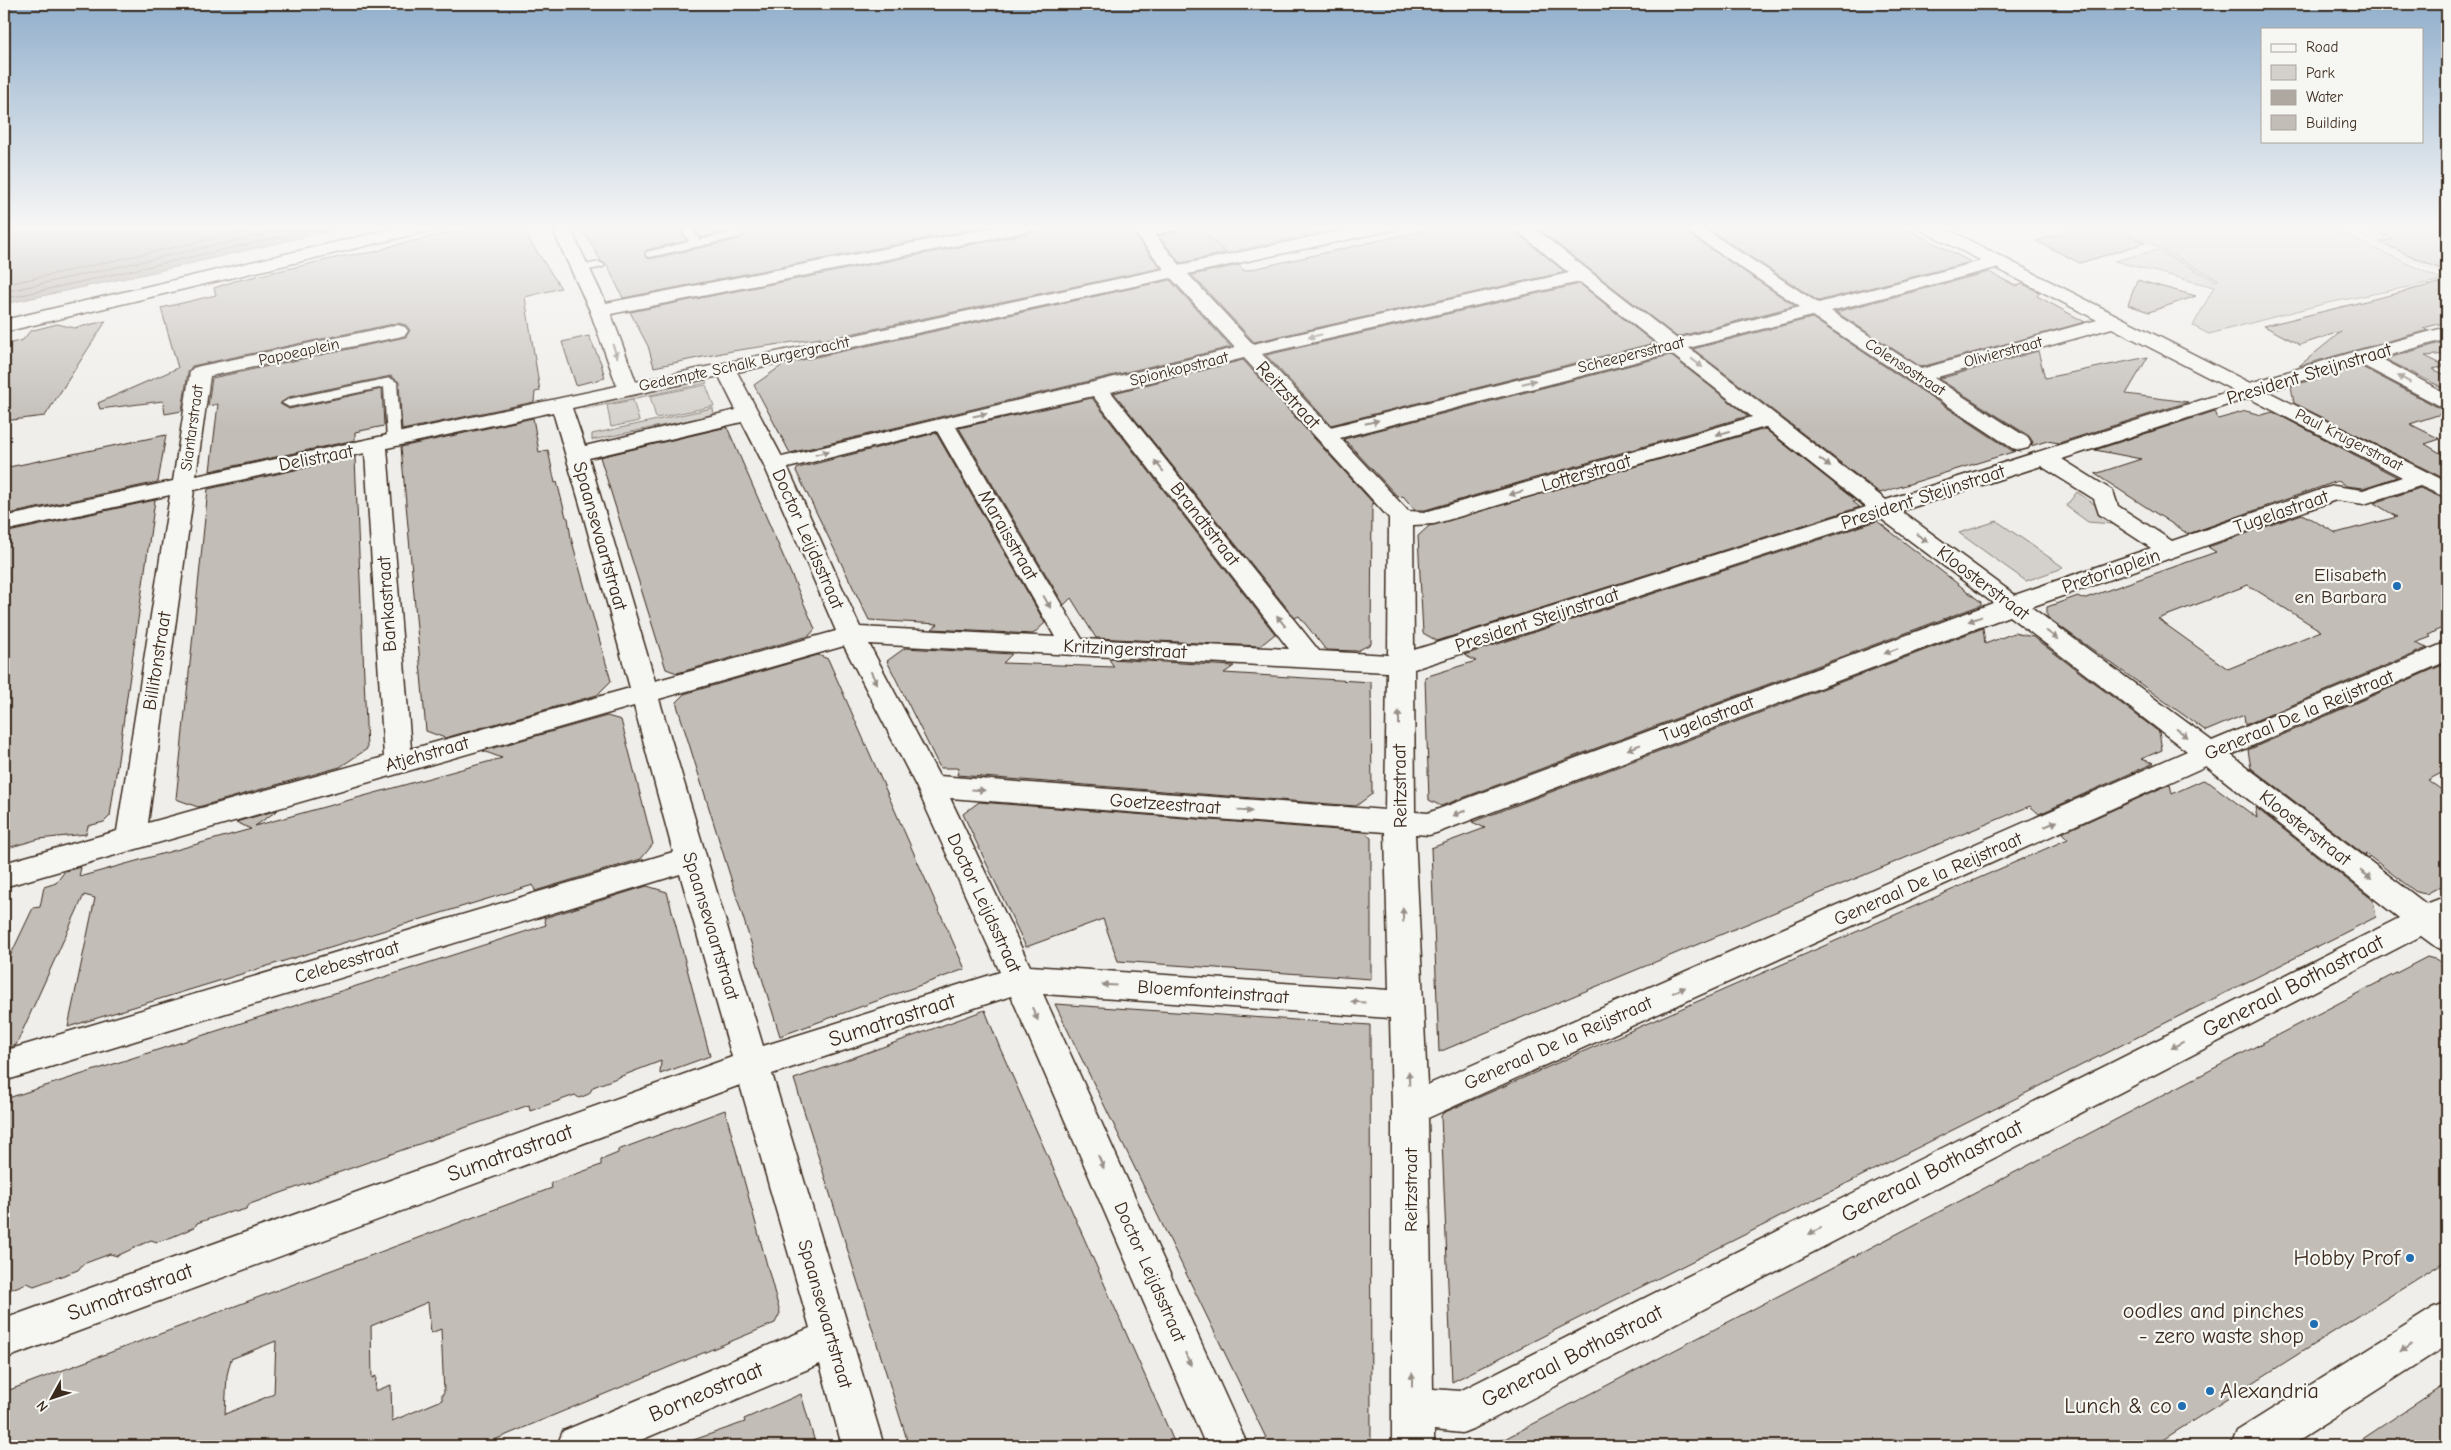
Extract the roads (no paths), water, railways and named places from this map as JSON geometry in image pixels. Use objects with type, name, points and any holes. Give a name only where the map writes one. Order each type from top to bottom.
[{"type":"street","points":[[4,317],[105,294]]},
{"type":"street","points":[[4,326],[141,294]]},
{"type":"street","points":[[592,294],[628,388]]},
{"type":"street","points":[[600,311],[617,305],[676,294]]},
{"type":"street","name":"Gedempte Schalk Burgergracht","points":[[628,388],[1079,294]]},
{"type":"street","name":"Reitzstraat","points":[[1196,294],[1401,517],[1399,664],[1400,823],[1410,1109],[1413,1446]]},
{"type":"street","name":"Spionkopstraat","points":[[775,465],[944,423],[1098,389],[1248,351],[1501,294]]},
{"type":"street","name":"Kloosterstraat","points":[[1608,294],[1883,509],[2209,754],[2439,922]]},
{"type":"street","name":"Colensostraat","points":[[1792,294],[2020,443]]},
{"type":"street","name":"Scheepersstraat","points":[[1325,434],[1872,294]]},
{"type":"street","name":"Paul Krugerstraat","points":[[2059,294],[2447,491]]},
{"type":"street","name":"Olivierstraat","points":[[1919,376],[2115,321]]},
{"type":"street","name":"Papoeaplein","points":[[200,372],[398,332]]},
{"type":"street","name":"President Steijnstraat","points":[[1399,664],[2044,458],[2268,383],[2447,333]]},
{"type":"street","points":[[2361,356],[2447,402]]},
{"type":"street","name":"Doctor Leijdsstraat","points":[[725,368],[747,414],[775,465],[851,635],[930,786],[1020,979],[1227,1446]]},
{"type":"street","name":"Siantarstraat","points":[[184,484],[200,372]]},
{"type":"street","name":"Delistraat","points":[[4,524],[184,484],[385,444],[628,388]]},
{"type":"street","name":"Brandtstraat","points":[[1098,389],[1311,659]]},
{"type":"street","name":"Spaansevaartstraat","points":[[561,404],[577,454],[690,859],[833,1338],[863,1446]]},
{"type":"street","points":[[577,454],[747,414]]},
{"type":"street","name":"Lotterstraat","points":[[1401,517],[1426,519],[1770,419]]},
{"type":"street","name":"Maraisstraat","points":[[944,423],[1073,646]]},
{"type":"street","name":"Bankastraat","points":[[385,444],[398,762]]},
{"type":"street","name":"Pretoriaplein","points":[[2044,458],[2105,496],[2107,509],[2170,550]]},
{"type":"street","name":"Tugelastraat","points":[[2170,550],[2334,492],[2364,497],[2422,478]]},
{"type":"street","name":"Billitonstraat","points":[[131,837],[184,484]]},
{"type":"street","name":"Pretoriaplein","points":[[2013,605],[2170,550]]},
{"type":"street","name":"Tugelastraat","points":[[1400,823],[1429,824],[2013,605]]},
{"type":"street","name":"Kritzingerstraat","points":[[851,635],[1399,664]]},
{"type":"street","name":"Atjehstraat","points":[[6,879],[131,837],[851,635]]},
{"type":"street","name":"Generaal De la Reijstraat","points":[[1410,1109],[2209,754],[2447,651]]},
{"type":"street","name":"Goetzeestraat","points":[[930,786],[1400,823]]},
{"type":"street","name":"Celebesstraat","points":[[4,1066],[690,859]]},
{"type":"street","name":"Generaal Bothastraat","points":[[1412,1408],[1462,1412],[2439,922]]},
{"type":"street","name":"Bloemfonteinstraat","points":[[1020,979],[1407,1005]]},
{"type":"street","name":"Sumatrastraat","points":[[4,1339],[752,1065],[1020,979]]},
{"type":"street","points":[[2252,1446],[2447,1322]]},
{"type":"street","name":"Borneostraat","points":[[578,1446],[833,1338]]},
{"type":"lane","points":[[289,403],[390,382],[385,444]]},
{"type":"water","points":[[4,294],[52,294],[4,304]]},
{"type":"place","name":"Elisabeth en Barbara","points":[[2397,586]]},
{"type":"place","name":"Hobby Prof","points":[[2410,1258]]},
{"type":"place","name":"oodles and pinches - zero waste shop","points":[[2314,1324]]},
{"type":"place","name":"Alexandria","points":[[2210,1391]]},
{"type":"place","name":"Lunch & co","points":[[2182,1406]]}]
